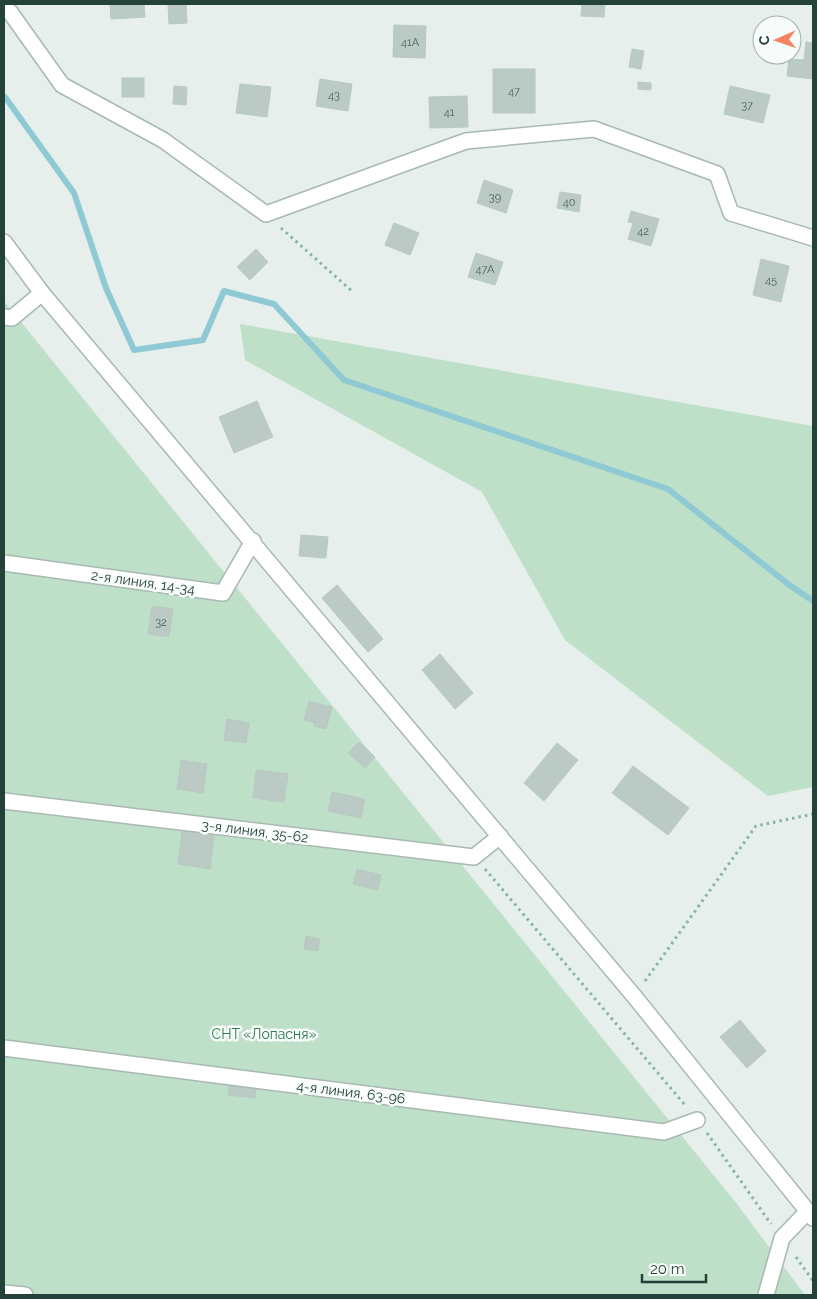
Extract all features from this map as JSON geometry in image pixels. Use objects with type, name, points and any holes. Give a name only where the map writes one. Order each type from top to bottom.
[{"type":"street","points":[[11,8],[62,85],[163,140],[266,214],[466,141],[594,128],[717,174],[731,213],[813,238]]},
{"type":"street","points":[[4,242],[42,292],[634,996],[811,1215],[782,1238],[766,1295]]},
{"type":"street","points":[[4,317],[12,318],[42,292]]},
{"type":"street","name":"2-я линия, 14-34","points":[[4,563],[223,593],[253,541]]},
{"type":"street","name":"3-я линия, 35-62","points":[[4,802],[474,856]]},
{"type":"street","points":[[474,856],[500,836]]},
{"type":"street","name":"4-я линия, 63-96","points":[[4,1048],[664,1132],[697,1120]]},
{"type":"street","points":[[4,1293],[25,1295]]},
{"type":"path","points":[[266,214],[352,292]]},
{"type":"path","points":[[634,996],[756,826],[813,814]]},
{"type":"path","points":[[474,856],[697,1120],[813,1281]]},
{"type":"green space","name":"СНТ «Лопасня»","points":[[4,301],[737,1204],[805,1295],[4,1295]]},
{"type":"green space","points":[[240,324],[813,426],[813,787],[768,796],[565,640],[482,492],[245,360]]},
{"type":"building","points":[[110,4],[144,4],[145,17],[111,19]]},
{"type":"building","points":[[168,4],[186,4],[187,23],[169,24]]},
{"type":"building","points":[[582,4],[605,4],[604,17],[581,16]]},
{"type":"building","points":[[394,25],[426,26],[425,58],[393,57]]},
{"type":"building","points":[[806,42],[813,43],[813,79],[787,76],[788,65],[802,65],[802,60],[804,60]]},
{"type":"building","points":[[632,49],[644,51],[641,69],[629,67]]},
{"type":"building","points":[[493,69],[535,69],[535,113],[493,113]]},
{"type":"building","points":[[122,78],[144,78],[144,97],[122,97]]},
{"type":"building","points":[[320,79],[352,84],[348,111],[316,106]]},
{"type":"building","points":[[638,82],[651,83],[651,90],[638,89]]},
{"type":"building","points":[[240,84],[271,87],[267,117],[236,113]]},
{"type":"building","points":[[174,86],[187,87],[186,105],[173,104]]},
{"type":"building","points":[[730,86],[770,95],[763,123],[724,114]]},
{"type":"building","points":[[467,96],[468,127],[430,128],[429,97]]},
{"type":"building","points":[[484,180],[513,190],[506,213],[477,203]]},
{"type":"building","points":[[560,192],[581,195],[579,212],[557,208]]},
{"type":"building","points":[[631,211],[659,219],[651,246],[628,239],[633,223],[628,222]]},
{"type":"building","points":[[394,223],[419,233],[410,255],[385,245]]},
{"type":"building","points":[[256,249],[268,262],[250,280],[237,267]]},
{"type":"building","points":[[476,253],[503,262],[495,285],[468,277]]},
{"type":"building","points":[[761,259],[789,266],[781,302],[753,295]]},
{"type":"building","points":[[257,401],[273,437],[234,453],[219,417]]},
{"type":"building","points":[[301,535],[328,537],[326,558],[299,556]]},
{"type":"building","points":[[337,585],[383,639],[368,652],[322,598]]},
{"type":"building","points":[[152,606],[173,609],[169,637],[148,634]]},
{"type":"building","points":[[440,654],[473,693],[455,709],[422,670]]},
{"type":"building","points":[[309,701],[320,704],[315,723],[304,720]]},
{"type":"building","points":[[320,704],[332,707],[326,729],[314,726]]},
{"type":"building","points":[[227,719],[249,723],[246,743],[224,740]]},
{"type":"building","points":[[359,742],[375,757],[365,768],[348,753]]},
{"type":"building","points":[[557,743],[578,760],[544,801],[524,783]]},
{"type":"building","points":[[181,760],[207,764],[203,793],[177,789]]},
{"type":"building","points":[[633,766],[689,808],[668,835],[612,793]]},
{"type":"building","points":[[256,770],[288,774],[284,802],[253,798]]},
{"type":"building","points":[[332,792],[365,799],[361,818],[328,811]]},
{"type":"building","points":[[182,832],[214,836],[210,869],[178,864]]},
{"type":"building","points":[[357,869],[373,873],[369,888],[353,884]]},
{"type":"building","points":[[373,873],[381,875],[378,890],[369,888]]},
{"type":"building","points":[[306,936],[320,939],[318,951],[304,949]]},
{"type":"building","points":[[740,1020],[766,1051],[747,1068],[720,1037]]},
{"type":"building","points":[[230,1077],[257,1080],[255,1098],[228,1095]]},
{"type":"waterway","points":[[4,97],[74,193],[106,288],[134,350],[203,340],[224,291],[274,304],[344,380],[668,489],[788,584],[813,601]]}]
